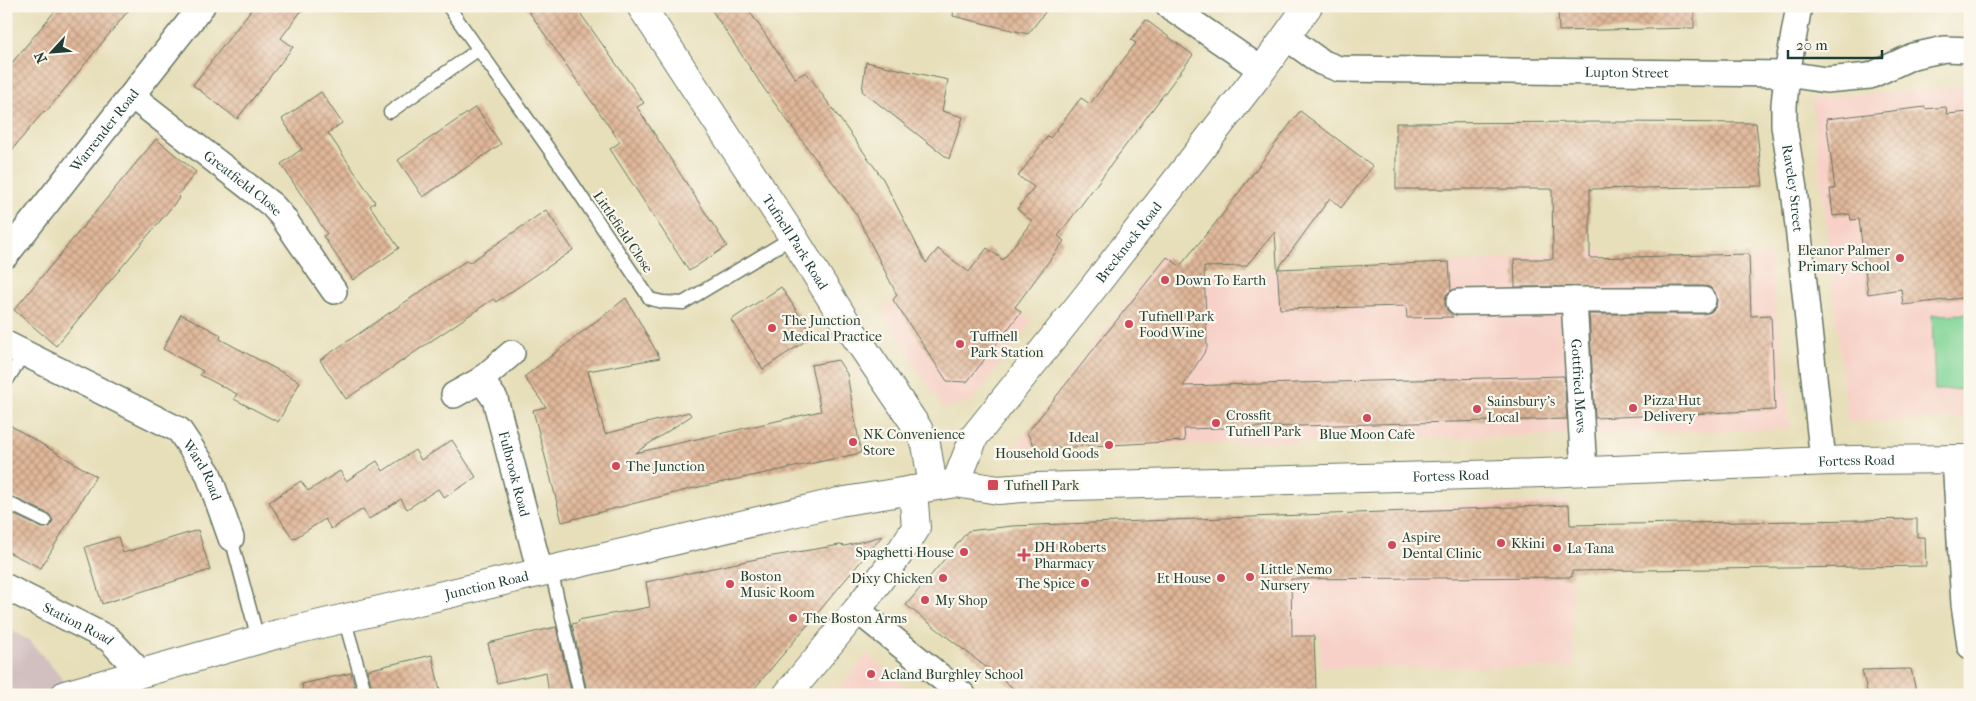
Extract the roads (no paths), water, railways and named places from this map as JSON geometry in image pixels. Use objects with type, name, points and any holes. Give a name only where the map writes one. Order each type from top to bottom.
[{"type":"main road","name":"Tufnell Park Road","points":[[641,6],[793,236],[849,327],[917,427],[926,444],[934,486],[916,528],[901,552],[857,610],[787,695]]},
{"type":"main road","name":"Brecknock Road","points":[[934,486],[1086,297],[1262,70],[1308,6]]},
{"type":"main road","name":"Fortess Road","points":[[934,486],[998,490],[1037,487],[1584,471],[1823,461],[1962,459]]},
{"type":"main road","name":"Junction Road","points":[[65,695],[258,639],[344,618],[839,502],[934,486]]},
{"type":"street","name":"Warrender Road","points":[[6,255],[202,6]]},
{"type":"street","points":[[1169,6],[1262,70]]},
{"type":"street","name":"Raveley Street","points":[[1799,6],[1787,74],[1784,126],[1794,189],[1823,461]]},
{"type":"street","name":"Lupton Street","points":[[1286,37],[1321,62],[1339,69],[1787,74],[1826,80],[1870,76],[1913,56],[1945,49],[1970,50]]},
{"type":"street","name":"Greatfield Close","points":[[132,96],[272,205],[282,216],[334,291]]},
{"type":"street","name":"Gottfried Mews","points":[[1574,300],[1584,471]]},
{"type":"street","points":[[1459,302],[1702,300]]},
{"type":"street","name":"Ward Road","points":[[15,349],[179,430],[208,473],[231,538]]},
{"type":"street","points":[[454,395],[481,380],[512,353]]},
{"type":"street","name":"Fulbrook Road","points":[[481,380],[495,399],[545,571]]},
{"type":"street","points":[[1962,459],[1964,604],[1970,646]]},
{"type":"street","name":"Station Road","points":[[6,587],[109,639],[141,673]]},
{"type":"street","points":[[857,610],[963,695]]},
{"type":"lane","name":"Littlefield Close","points":[[448,6],[565,172],[650,299],[683,303],[793,236]]},
{"type":"lane","points":[[390,112],[479,49]]},
{"type":"lane","points":[[6,382],[15,349]]},
{"type":"lane","points":[[6,502],[45,521]]},
{"type":"lane","name":"Ward Road","points":[[231,538],[258,639]]},
{"type":"lane","points":[[545,571],[580,695]]},
{"type":"lane","points":[[344,618],[366,695]]},
{"type":"place","name":"Eleanor Palmer Primary School","points":[[1900,258]]},
{"type":"place","name":"Down To Earth","points":[[1165,280]]},
{"type":"place","name":"Tufnell Park Food Wine","points":[[1129,324]]},
{"type":"place","name":"The Junction Medical Practice","points":[[772,328]]},
{"type":"place","name":"Tuffnell Park Station","points":[[960,344]]},
{"type":"place","name":"Pizza Hut Delivery","points":[[1633,408]]},
{"type":"place","name":"Sainsbury's Local","points":[[1477,409]]},
{"type":"place","name":"Blue Moon Cafe","points":[[1367,418]]},
{"type":"place","name":"Crossfit Tufnell Park","points":[[1216,423]]},
{"type":"place","name":"NK Convenience Store","points":[[853,442]]},
{"type":"place","name":"Ideal Household Goods","points":[[1109,445]]},
{"type":"place","name":"The Junction","points":[[616,466]]},
{"type":"place","name":"Tufnell Park","points":[[993,485]]},
{"type":"place","name":"Kkini","points":[[1501,543]]},
{"type":"place","name":"Aspire Dental Clinic","points":[[1392,545]]},
{"type":"place","name":"La Tana","points":[[1557,548]]},
{"type":"place","name":"Spaghetti House","points":[[964,552]]},
{"type":"place","name":"DH Roberts Pharmacy","points":[[1024,555]]},
{"type":"place","name":"Little Nemo Nursery","points":[[1250,577]]},
{"type":"place","name":"Dixy Chicken","points":[[943,578]]},
{"type":"place","name":"Et House","points":[[1221,578]]},
{"type":"place","name":"The Spice","points":[[1085,583]]},
{"type":"place","name":"Boston Music Room","points":[[730,584]]},
{"type":"place","name":"My Shop","points":[[925,600]]},
{"type":"place","name":"The Boston Arms","points":[[793,618]]},
{"type":"place","name":"Acland Burghley School","points":[[871,674]]}]
